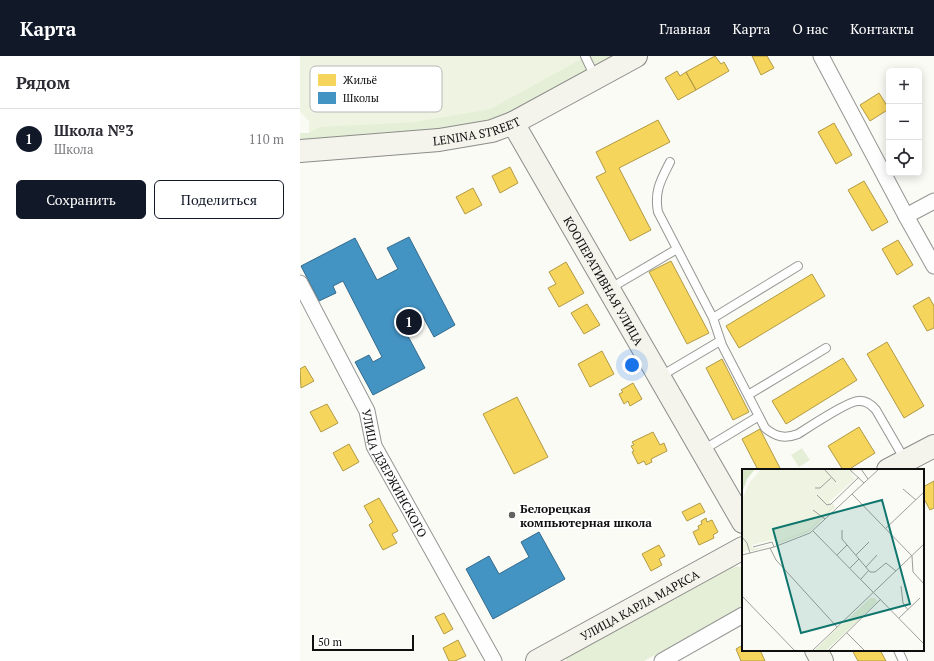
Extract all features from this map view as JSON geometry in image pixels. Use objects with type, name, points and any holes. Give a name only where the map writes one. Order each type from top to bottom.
[{"type":"street","name":"LENINA STREET","points":[[300,151],[439,140],[492,131],[513,122],[636,56]]},
{"type":"street","points":[[821,56],[934,266]]},
{"type":"street","name":"КООПЕРАТИВНАЯ УЛИЦА","points":[[513,122],[742,520]]},
{"type":"street","points":[[906,216],[934,201]]},
{"type":"street","name":"УЛИЦА ДЗЕРЖИНСКОГО","points":[[300,283],[367,411],[374,446],[494,661]]},
{"type":"street","points":[[897,465],[934,446]]},
{"type":"street","name":"УЛИЦА КАРЛА МАРКСА","points":[[537,661],[742,549]]},
{"type":"street","points":[[662,661],[742,616]]},
{"type":"street","points":[[817,651],[822,661]]},
{"type":"lane","points":[[585,56],[596,78]]},
{"type":"lane","points":[[670,162],[657,192],[656,201],[658,212],[713,318],[720,341],[765,428],[771,433],[781,437],[790,437],[798,434],[849,403],[859,400],[865,401],[871,404],[876,410],[897,465]]},
{"type":"lane","points":[[609,290],[677,249]]},
{"type":"lane","points":[[713,318],[798,266]]},
{"type":"lane","points":[[660,377],[720,341]]},
{"type":"lane","points":[[748,396],[826,348]]},
{"type":"lane","points":[[702,450],[759,416]]},
{"type":"lane","points":[[898,651],[903,661]]},
{"type":"green space","points":[[300,56],[587,56],[490,109],[416,122],[320,127],[309,133],[309,121],[300,111]]},
{"type":"green space","points":[[587,56],[615,56],[513,111],[490,121],[424,133],[300,142],[300,133],[309,133],[309,121],[300,111],[310,109],[310,112],[442,112],[442,84]]},
{"type":"green space","points":[[802,448],[810,460],[799,467],[791,455]]},
{"type":"green space","points":[[724,566],[742,567],[742,608],[644,661],[566,661],[566,652]]},
{"type":"building: Жильё","points":[[715,56],[721,64],[724,62],[729,71],[696,90],[686,72]]},
{"type":"building: Жильё","points":[[752,56],[767,56],[774,68],[761,75]]},
{"type":"building: Жильё","points":[[677,71],[680,76],[686,72],[696,90],[678,100],[665,78]]},
{"type":"building: Жильё","points":[[879,93],[886,104],[886,111],[870,121],[860,105]]},
{"type":"building: Жильё","points":[[658,120],[670,142],[619,168],[651,230],[630,241],[596,177],[606,172],[596,152]]},
{"type":"building: Жильё","points":[[834,123],[852,155],[836,164],[818,132]]},
{"type":"building: Жильё","points":[[510,167],[518,183],[500,193],[492,176]]},
{"type":"building: Жильё","points":[[864,181],[888,222],[872,231],[848,190]]},
{"type":"building: Жильё","points":[[473,188],[482,205],[465,214],[456,197]]},
{"type":"building: Жильё","points":[[898,240],[913,265],[897,275],[882,249]]},
{"type":"building: Жильё","points":[[671,261],[709,333],[687,344],[649,272]]},
{"type":"building: Жильё","points":[[566,262],[584,293],[559,307],[548,288],[556,284],[549,272]]},
{"type":"building: Жильё","points":[[812,274],[825,296],[739,348],[726,326]]},
{"type":"building: Жильё","points":[[929,297],[934,306],[934,328],[927,331],[913,306]]},
{"type":"building: Жильё","points":[[587,304],[600,325],[584,334],[571,313]]},
{"type":"building: Жильё","points":[[887,342],[924,406],[904,418],[867,354]]},
{"type":"building: Жильё","points":[[602,351],[614,374],[590,387],[578,364]]},
{"type":"building: Жильё","points":[[843,358],[857,380],[786,424],[772,401]]},
{"type":"building: Жильё","points":[[722,359],[749,412],[733,420],[706,368]]},
{"type":"building: Жильё","points":[[305,366],[314,381],[301,388],[300,369]]},
{"type":"building: Жильё","points":[[633,383],[642,399],[630,406],[628,401],[624,404],[619,394],[623,392],[621,390]]},
{"type":"building: Жильё","points":[[517,397],[548,457],[514,474],[483,414]]},
{"type":"building: Жильё","points":[[327,404],[338,423],[321,432],[310,412]]},
{"type":"building: Жильё","points":[[859,427],[875,453],[850,469],[842,469],[828,446]]},
{"type":"building: Жильё","points":[[760,429],[780,469],[757,469],[742,439]]},
{"type":"building: Жильё","points":[[653,432],[660,445],[664,443],[667,451],[651,459],[652,462],[646,465],[644,461],[638,464],[632,452],[634,451],[631,446],[634,445],[632,442]]},
{"type":"building: Жильё","points":[[349,444],[359,462],[343,471],[333,453]]},
{"type":"building: Жильё","points":[[934,481],[934,508],[930,510],[924,499],[924,486]]},
{"type":"building: Жильё","points":[[379,498],[398,531],[392,534],[397,543],[383,550],[369,525],[373,522],[364,506]]},
{"type":"building: Жильё","points":[[700,503],[705,512],[687,521],[682,512]]},
{"type":"building: Жильё","points":[[706,518],[707,522],[712,520],[718,532],[713,535],[714,538],[699,545],[693,532],[699,529],[698,526],[702,524],[701,521]]},
{"type":"building: Жильё","points":[[659,545],[665,556],[659,559],[662,565],[651,571],[642,554]]},
{"type":"building: Жильё","points":[[444,613],[453,629],[444,634],[435,617]]},
{"type":"building: Жильё","points":[[458,640],[466,656],[455,661],[449,661],[443,648]]},
{"type":"building: Жильё","points":[[742,646],[742,651],[760,651],[765,661],[741,661],[736,649]]},
{"type":"building: Жильё","points":[[853,651],[881,651],[886,661],[858,661]]},
{"type":"building: Школы","points":[[409,237],[455,325],[434,337],[422,315],[402,325],[425,368],[373,395],[355,362],[369,355],[373,362],[382,357],[343,281],[333,286],[336,293],[319,301],[301,266],[355,238],[377,280],[398,269],[387,248]]},
{"type":"building: Школы","points":[[539,532],[565,579],[493,619],[466,569],[489,556],[499,574],[529,557],[521,542]]},
{"type":"place","name":"Школа №3","points":[[409,322]]},
{"type":"place","name":"Белорецкая компьютерная школа","points":[[512,515]]}]
